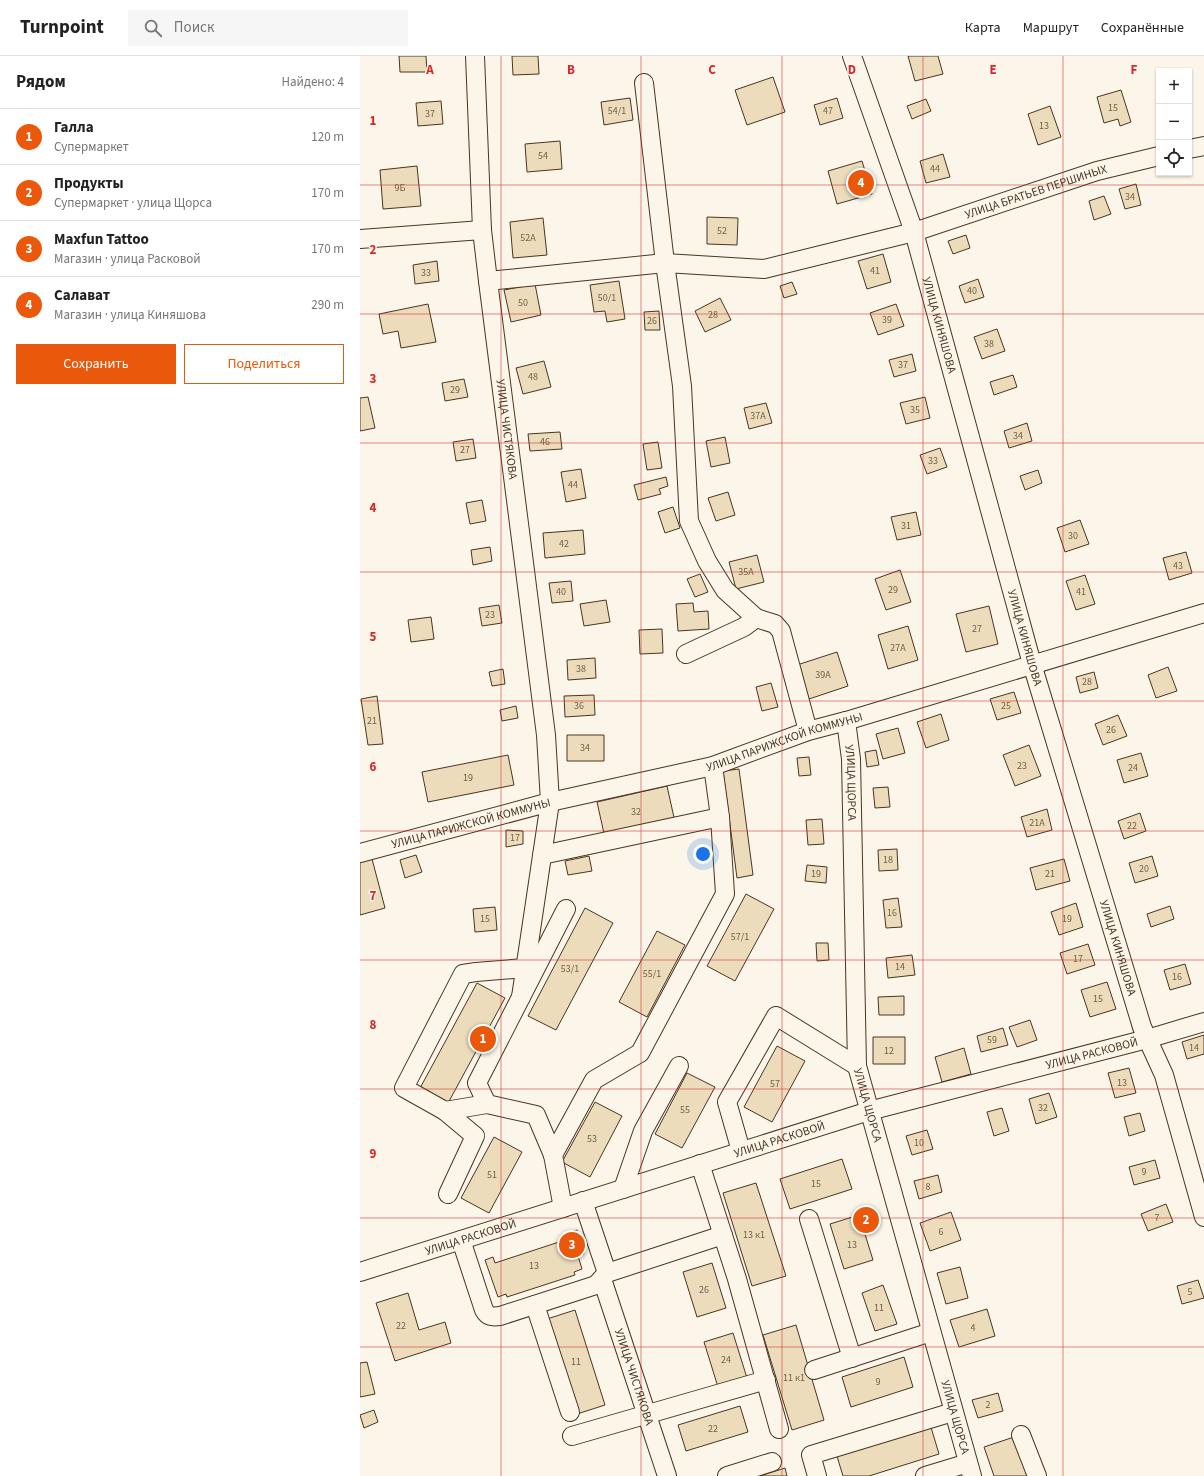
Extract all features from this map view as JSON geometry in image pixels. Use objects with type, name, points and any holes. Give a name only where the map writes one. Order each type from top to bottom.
[{"type":"street","name":"УЛИЦА ЧИСТЯКОВА","points":[[475,56],[482,230],[546,735],[550,802],[521,997]]},
{"type":"street","name":"УЛИЦА КИНЯШОВА","points":[[852,56],[914,232],[1032,664],[1142,1027],[1164,1074],[1204,1217]]},
{"type":"street","points":[[644,83],[665,263],[682,386],[688,521],[706,561],[725,590],[756,618],[775,624],[781,631],[808,731]]},
{"type":"street","points":[[1192,148],[1204,146]]},
{"type":"street","name":"УЛИЦА БРАТЬЕВ ПЕРШИНЫХ","points":[[488,281],[665,263],[764,269],[914,232],[1098,171],[1156,157]]},
{"type":"street","points":[[360,239],[482,230]]},
{"type":"street","name":"УЛИЦА ПАРИЖСКОЙ КОММУНЫ","points":[[360,853],[550,802],[713,766],[808,731],[846,722],[1032,664],[1204,613]]},
{"type":"street","points":[[686,654],[744,628],[756,618]]},
{"type":"street","name":"УЛИЦА ЩОРСА","points":[[846,722],[851,759],[857,1066],[970,1470]]},
{"type":"street","points":[[553,1155],[594,1080],[640,1053],[725,894],[720,817],[713,766]]},
{"type":"street","points":[[542,856],[720,817]]},
{"type":"street","points":[[487,1104],[477,1084],[566,909]]},
{"type":"street","points":[[448,1194],[475,1136],[444,1111],[404,1088],[463,974],[525,968]]},
{"type":"street","points":[[740,1151],[727,1102],[776,1016],[857,1066]]},
{"type":"street","name":"УЛИЦА РАСКОВОЙ","points":[[360,1272],[869,1111],[1147,1039],[1204,1022]]},
{"type":"street","points":[[623,1189],[643,1131],[679,1066]]},
{"type":"street","points":[[444,1111],[487,1104],[536,1115],[553,1155],[563,1208]]},
{"type":"street","points":[[700,1164],[723,1235],[779,1429]]},
{"type":"street","name":"УЛИЦА ЧИСТЯКОВА","points":[[583,1201],[604,1276],[666,1476]]},
{"type":"street","points":[[809,1219],[852,1358]]},
{"type":"street","points":[[461,1240],[487,1314],[492,1317],[500,1316],[596,1285],[604,1276],[723,1235]]},
{"type":"street","points":[[535,1305],[570,1412]]},
{"type":"street","points":[[814,1370],[931,1332]]},
{"type":"street","points":[[572,1436],[766,1380]]},
{"type":"street","points":[[817,1476],[811,1455],[953,1412]]},
{"type":"street","points":[[1021,1435],[1037,1476]]},
{"type":"street","points":[[727,1476],[772,1462]]},
{"type":"street","points":[[925,1476],[970,1470]]},
{"type":"building","points":[[399,56],[426,56],[427,72],[400,72]]},
{"type":"building","points":[[512,56],[538,56],[539,74],[513,75]]},
{"type":"building","points":[[908,56],[938,56],[943,74],[915,81]]},
{"type":"building","points":[[773,77],[785,112],[747,125],[735,90]]},
{"type":"building","points":[[1121,90],[1131,122],[1120,126],[1118,119],[1104,123],[1097,97]]},
{"type":"building","points":[[630,98],[633,120],[604,125],[601,102]]},
{"type":"building","points":[[837,98],[843,118],[820,125],[814,105]]},
{"type":"building","points":[[926,99],[931,111],[912,119],[907,106]]},
{"type":"building","points":[[441,101],[443,124],[418,126],[416,103]]},
{"type":"building","points":[[1050,106],[1061,137],[1038,145],[1028,114]]},
{"type":"building","points":[[560,141],[562,169],[527,172],[525,144]]},
{"type":"building","points":[[943,154],[950,177],[926,183],[920,161]]},
{"type":"building","points":[[862,161],[872,194],[837,204],[828,171]]},
{"type":"building","points":[[417,166],[421,206],[383,209],[380,170]]},
{"type":"building","points":[[1136,184],[1141,205],[1125,209],[1119,189]]},
{"type":"building","points":[[1104,196],[1111,214],[1094,220],[1089,201]]},
{"type":"building","points":[[707,217],[738,218],[737,245],[707,244]]},
{"type":"building","points":[[543,218],[547,255],[513,258],[510,222]]},
{"type":"building","points":[[966,235],[970,248],[953,254],[948,241]]},
{"type":"building","points":[[883,254],[891,282],[867,289],[858,261]]},
{"type":"building","points":[[437,261],[439,281],[415,284],[413,265]]},
{"type":"building","points":[[978,279],[984,297],[965,303],[959,286]]},
{"type":"building","points":[[619,281],[625,319],[607,322],[605,311],[594,312],[590,285]]},
{"type":"building","points":[[792,282],[797,294],[784,298],[780,286]]},
{"type":"building","points":[[535,284],[541,315],[511,322],[504,290]]},
{"type":"building","points":[[720,298],[731,320],[705,332],[695,311]]},
{"type":"building","points":[[428,304],[436,342],[401,348],[398,331],[383,334],[379,314]]},
{"type":"building","points":[[896,304],[904,326],[878,335],[870,313]]},
{"type":"building","points":[[659,311],[660,330],[645,330],[644,312]]},
{"type":"building","points":[[997,329],[1005,351],[982,359],[974,337]]},
{"type":"building","points":[[912,354],[916,371],[894,377],[889,360]]},
{"type":"building","points":[[544,361],[551,387],[523,394],[516,368]]},
{"type":"building","points":[[1013,375],[1017,387],[994,395],[990,382]]},
{"type":"building","points":[[464,379],[468,397],[445,401],[442,383]]},
{"type":"building","points":[[368,397],[375,428],[360,431],[360,398]]},
{"type":"building","points":[[925,397],[930,418],[906,424],[900,403]]},
{"type":"building","points":[[766,403],[772,423],[749,429],[744,408]]},
{"type":"building","points":[[1027,423],[1032,441],[1009,448],[1004,431]]},
{"type":"building","points":[[560,432],[562,449],[530,451],[528,434]]},
{"type":"building","points":[[725,437],[730,463],[711,467],[706,441]]},
{"type":"building","points":[[473,439],[476,458],[456,461],[453,442]]},
{"type":"building","points":[[658,442],[662,468],[647,470],[643,444]]},
{"type":"building","points":[[940,448],[947,467],[927,474],[920,455]]},
{"type":"building","points":[[581,469],[586,498],[566,502],[561,472]]},
{"type":"building","points":[[1038,470],[1042,483],[1025,490],[1020,476]]},
{"type":"building","points":[[666,477],[668,486],[659,489],[661,494],[638,500],[634,485]]},
{"type":"building","points":[[728,492],[735,515],[716,521],[708,498]]},
{"type":"building","points":[[482,500],[486,521],[470,524],[466,503]]},
{"type":"building","points":[[673,507],[680,528],[665,533],[658,512]]},
{"type":"building","points":[[916,512],[921,535],[897,540],[891,517]]},
{"type":"building","points":[[1080,520],[1089,544],[1065,552],[1057,528]]},
{"type":"building","points":[[583,530],[585,554],[545,558],[543,533]]},
{"type":"building","points":[[490,547],[492,561],[473,565],[471,550]]},
{"type":"building","points":[[1186,552],[1192,573],[1169,580],[1163,558]]},
{"type":"building","points":[[757,555],[764,582],[736,589],[729,562]]},
{"type":"building","points":[[900,570],[911,602],[886,610],[875,579]]},
{"type":"building","points":[[700,574],[708,592],[695,597],[687,579]]},
{"type":"building","points":[[1085,575],[1095,604],[1076,610],[1066,581]]},
{"type":"building","points":[[571,581],[573,601],[552,603],[549,583]]},
{"type":"building","points":[[606,600],[610,622],[584,626],[580,604]]},
{"type":"building","points":[[693,603],[694,612],[708,611],[709,629],[678,631],[676,604]]},
{"type":"building","points":[[499,605],[502,623],[482,626],[479,608]]},
{"type":"building","points":[[989,606],[998,644],[966,652],[956,614]]},
{"type":"building","points":[[431,617],[434,639],[411,642],[408,620]]},
{"type":"building","points":[[908,626],[918,660],[888,669],[878,635]]},
{"type":"building","points":[[662,629],[663,653],[640,654],[639,630]]},
{"type":"building","points":[[837,652],[848,686],[809,699],[797,665]]},
{"type":"building","points":[[595,658],[596,678],[568,680],[567,660]]},
{"type":"building","points":[[1168,667],[1177,691],[1156,698],[1148,675]]},
{"type":"building","points":[[503,669],[505,684],[492,686],[489,672]]},
{"type":"building","points":[[1094,672],[1098,688],[1080,693],[1076,677]]},
{"type":"building","points":[[771,683],[778,707],[762,711],[756,687]]},
{"type":"building","points":[[1014,692],[1021,713],[997,720],[990,699]]},
{"type":"building","points":[[594,695],[595,715],[565,717],[564,696]]},
{"type":"building","points":[[377,696],[383,744],[368,745],[361,699]]},
{"type":"building","points":[[516,706],[518,718],[502,721],[500,710]]},
{"type":"building","points":[[941,714],[949,740],[926,748],[917,722]]},
{"type":"building","points":[[1118,715],[1127,736],[1103,745],[1095,724]]},
{"type":"building","points":[[898,728],[905,753],[883,759],[876,734]]},
{"type":"building","points":[[567,735],[604,735],[604,761],[567,761]]},
{"type":"building","points":[[1029,745],[1041,776],[1015,786],[1003,755]]},
{"type":"building","points":[[876,750],[879,765],[867,767],[865,752]]},
{"type":"building","points":[[1141,753],[1148,776],[1124,783],[1117,760]]},
{"type":"building","points":[[508,755],[514,785],[428,802],[422,772]]},
{"type":"building","points":[[809,757],[811,775],[799,776],[797,758]]},
{"type":"building","points":[[739,769],[753,875],[737,878],[723,771]]},
{"type":"building","points":[[667,786],[675,822],[605,838],[597,802]]},
{"type":"building","points":[[888,787],[890,807],[875,808],[873,788]]},
{"type":"building","points":[[1047,809],[1052,830],[1027,837],[1021,817]]},
{"type":"building","points":[[1140,813],[1146,831],[1124,839],[1118,821]]},
{"type":"building","points":[[822,819],[824,844],[808,845],[806,820]]},
{"type":"building","points":[[506,830],[523,831],[523,844],[506,847]]},
{"type":"building","points":[[897,849],[898,870],[879,871],[878,850]]},
{"type":"building","points":[[416,855],[422,872],[405,878],[400,860]]},
{"type":"building","points":[[589,856],[592,871],[568,875],[565,861]]},
{"type":"building","points":[[1152,856],[1158,876],[1135,883],[1129,863]]},
{"type":"building","points":[[372,859],[385,908],[360,915],[360,862]]},
{"type":"building","points":[[1064,859],[1070,881],[1036,890],[1030,868]]},
{"type":"building","points":[[807,865],[827,867],[826,883],[805,881]]},
{"type":"building","points":[[746,894],[774,909],[735,981],[707,966]]},
{"type":"building","points":[[898,898],[902,927],[886,928],[883,900]]},
{"type":"building","points":[[1076,903],[1083,927],[1059,935],[1051,912]]},
{"type":"building","points":[[1170,906],[1174,919],[1151,927],[1147,914]]},
{"type":"building","points":[[495,907],[497,930],[475,932],[473,909]]},
{"type":"building","points":[[585,908],[613,923],[556,1030],[528,1016]]},
{"type":"building","points":[[657,931],[685,945],[647,1017],[619,1002]]},
{"type":"building","points":[[816,943],[828,943],[829,960],[817,961]]},
{"type":"building","points":[[1088,944],[1095,965],[1067,974],[1060,953]]},
{"type":"building","points":[[912,955],[915,975],[888,978],[886,958]]},
{"type":"building","points":[[1185,964],[1191,984],[1170,990],[1164,970]]},
{"type":"building","points":[[1107,982],[1116,1009],[1090,1017],[1081,990]]},
{"type":"building","points":[[477,983],[505,998],[447,1105],[419,1090]]},
{"type":"building","points":[[904,996],[904,1015],[879,1015],[878,997]]},
{"type":"building","points":[[1030,1020],[1037,1040],[1017,1047],[1009,1027]]},
{"type":"building","points":[[1003,1028],[1008,1045],[981,1052],[977,1036]]},
{"type":"building","points":[[1204,1035],[1204,1054],[1187,1059],[1182,1042]]},
{"type":"building","points":[[873,1037],[905,1037],[905,1064],[873,1064]]},
{"type":"building","points":[[777,1046],[805,1061],[772,1122],[744,1107]]},
{"type":"building","points":[[964,1048],[971,1074],[942,1082],[935,1057]]},
{"type":"building","points":[[1129,1068],[1136,1093],[1115,1098],[1108,1073]]},
{"type":"building","points":[[687,1073],[715,1087],[682,1148],[655,1134]]},
{"type":"building","points":[[1049,1093],[1057,1117],[1036,1124],[1029,1099]]},
{"type":"building","points":[[595,1102],[622,1116],[590,1177],[562,1162]]},
{"type":"building","points":[[1002,1108],[1009,1131],[994,1136],[987,1112]]},
{"type":"building","points":[[1140,1113],[1145,1131],[1129,1136],[1124,1117]]},
{"type":"building","points":[[927,1130],[933,1149],[912,1155],[906,1136]]},
{"type":"building","points":[[494,1137],[522,1152],[489,1213],[461,1198]]},
{"type":"building","points":[[842,1159],[852,1189],[790,1209],[780,1179]]},
{"type":"building","points":[[1155,1160],[1160,1178],[1134,1185],[1129,1167]]},
{"type":"building","points":[[938,1175],[942,1192],[919,1199],[914,1181]]},
{"type":"building","points":[[756,1183],[786,1276],[752,1286],[723,1193]]},
{"type":"building","points":[[1166,1204],[1173,1222],[1148,1231],[1141,1214]]},
{"type":"building","points":[[869,1212],[874,1228],[863,1230],[859,1215]]},
{"type":"building","points":[[951,1212],[961,1240],[930,1251],[920,1223]]},
{"type":"building","points":[[859,1215],[873,1260],[844,1269],[830,1224]]},
{"type":"building","points":[[577,1230],[584,1254],[578,1256],[582,1269],[574,1272],[575,1275],[507,1297],[506,1294],[498,1297],[485,1260],[493,1257],[495,1263],[572,1238],[570,1232]]},
{"type":"building","points":[[712,1263],[726,1308],[697,1317],[683,1272]]},
{"type":"building","points":[[960,1267],[968,1298],[946,1304],[937,1273]]},
{"type":"building","points":[[1198,1280],[1204,1298],[1182,1304],[1177,1286]]},
{"type":"building","points":[[883,1285],[897,1324],[875,1331],[862,1293]]},
{"type":"building","points":[[408,1293],[419,1330],[445,1322],[451,1343],[395,1361],[376,1303]]},
{"type":"building","points":[[987,1309],[995,1336],[959,1347],[950,1320]]},
{"type":"building","points":[[575,1310],[605,1405],[577,1414],[547,1319]]},
{"type":"building","points":[[796,1325],[824,1420],[792,1430],[763,1335]]},
{"type":"building","points":[[733,1333],[747,1378],[718,1387],[704,1342]]},
{"type":"building","points":[[904,1357],[913,1387],[851,1407],[842,1377]]},
{"type":"building","points":[[367,1362],[375,1394],[360,1397],[360,1363]]},
{"type":"building","points":[[998,1393],[1003,1411],[978,1418],[972,1400]]},
{"type":"building","points":[[740,1406],[748,1432],[686,1451],[678,1425]]},
{"type":"building","points":[[374,1410],[378,1422],[364,1428],[360,1415]]},
{"type":"building","points":[[930,1424],[939,1454],[869,1476],[843,1476],[836,1453]]},
{"type":"building","points":[[1014,1437],[1027,1476],[994,1476],[984,1447]]},
{"type":"building","points":[[785,1468],[787,1476],[760,1476]]},
{"type":"place","name":"Салават","points":[[861,183]]},
{"type":"place","name":"Галла","points":[[483,1039]]},
{"type":"place","name":"Продукты","points":[[866,1220]]},
{"type":"place","name":"Maxfun Tattoo","points":[[572,1245]]}]
